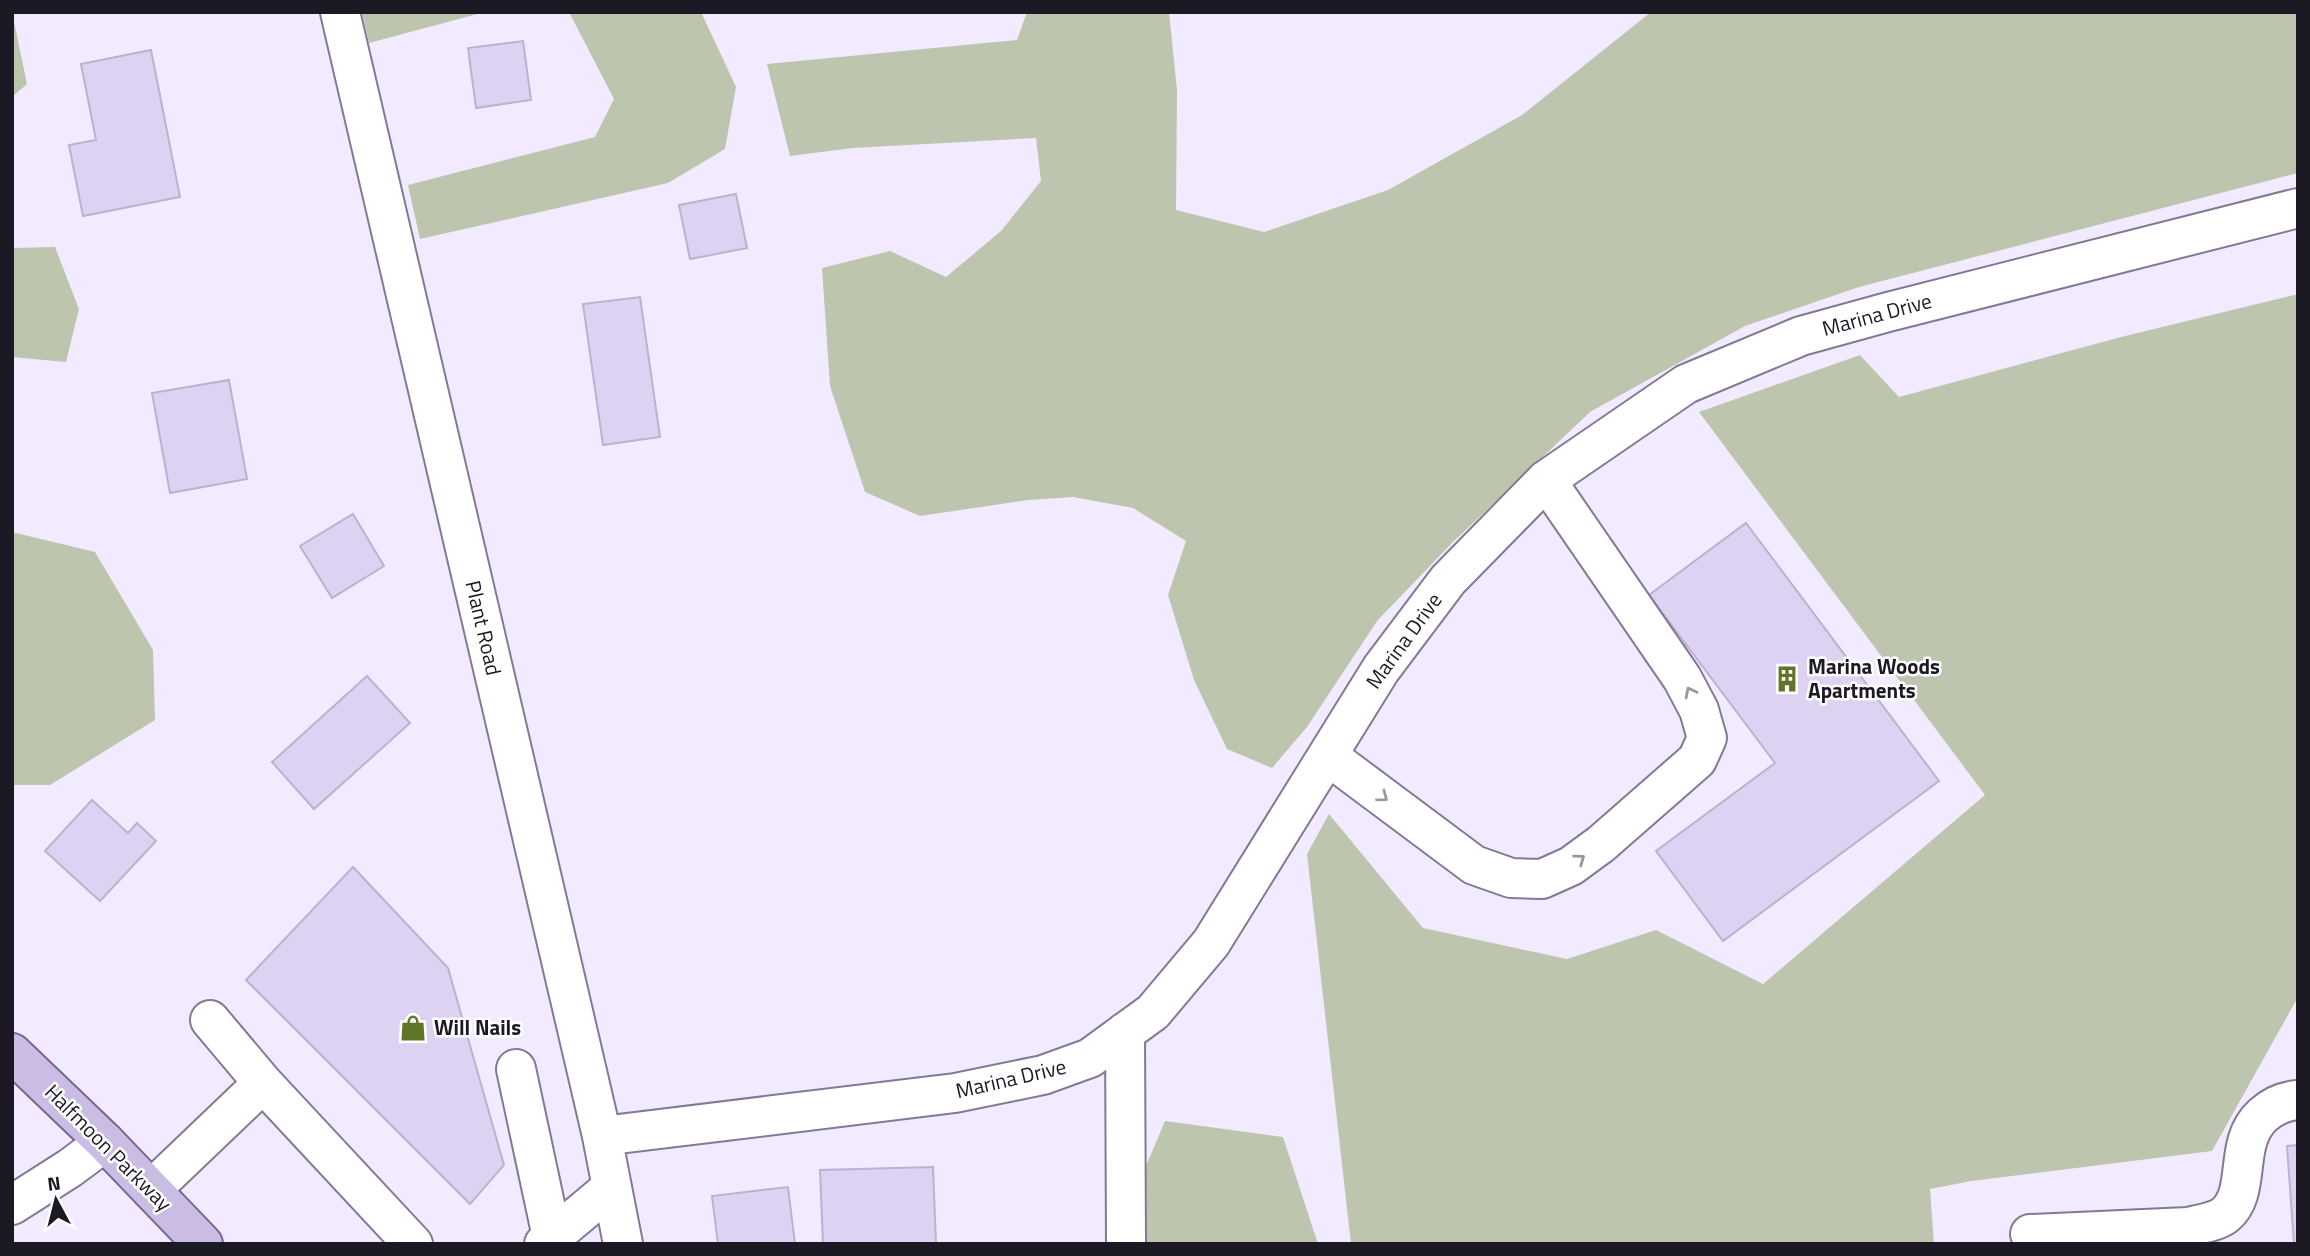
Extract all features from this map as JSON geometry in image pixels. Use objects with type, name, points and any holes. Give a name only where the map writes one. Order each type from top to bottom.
[{"type":"main road","name":"Halfmoon Parkway","points":[[12,1052],[105,1142],[203,1244]]},
{"type":"street","name":"Plant Road","points":[[340,12],[602,1136],[623,1244]]},
{"type":"street","name":"Marina Drive","points":[[602,1136],[955,1093],[1043,1075],[1090,1058],[1153,1012],[1211,943],[1381,669],[1448,580],[1546,480],[1686,384],[1801,336],[2298,208]]},
{"type":"street","points":[[1328,756],[1474,865],[1511,878],[1542,879],[1571,866],[1601,844],[1698,760],[1707,738],[1699,710],[1682,678],[1546,480]]},
{"type":"street","points":[[210,1020],[263,1083],[413,1244]]},
{"type":"street","points":[[1125,1032],[1126,1244]]},
{"type":"street","points":[[516,1069],[548,1240],[612,1187]]},
{"type":"street","points":[[151,1190],[263,1083]]},
{"type":"street","points":[[2030,1234],[2188,1227],[2225,1215],[2234,1201],[2242,1178],[2245,1146],[2252,1125],[2269,1110],[2287,1101],[2298,1100]]},
{"type":"street","points":[[12,1205],[105,1142]]},
{"type":"green space","points":[[12,12],[27,84],[12,97]]},
{"type":"green space","points":[[362,12],[485,12],[369,43]]},
{"type":"green space","points":[[569,12],[701,12],[736,87],[725,149],[668,183],[420,239],[408,185],[595,137],[614,99]]},
{"type":"green space","points":[[1027,12],[1169,12],[1177,90],[1176,210],[1264,232],[1388,190],[1522,115],[1651,12],[2298,12],[2298,173],[1859,287],[1745,326],[1590,412],[1453,542],[1377,621],[1307,727],[1272,768],[1227,749],[1194,680],[1168,595],[1186,541],[1133,508],[1073,497],[1028,500],[920,516],[865,492],[830,386],[822,268],[890,251],[946,277],[1001,231],[1041,181],[1036,138],[853,148],[790,156],[767,64],[1017,40]]},
{"type":"green space","points":[[55,247],[79,309],[66,362],[12,357],[12,248]]},
{"type":"green space","points":[[2298,294],[2298,997],[2212,1151],[1971,1181],[1930,1189],[1934,1244],[1351,1244],[1307,854],[1329,814],[1423,928],[1567,959],[1656,930],[1763,984],[1985,795],[1699,412],[1860,355],[1899,397],[2125,336]]},
{"type":"green space","points":[[12,532],[95,552],[153,650],[155,720],[50,785],[12,785]]},
{"type":"green space","points":[[1165,1121],[1283,1137],[1318,1244],[1144,1244],[1146,1166]]},
{"type":"building","points":[[523,41],[531,100],[476,108],[468,48]]},
{"type":"building","points":[[151,50],[180,197],[83,216],[69,145],[96,140],[81,64]]},
{"type":"building","points":[[736,194],[747,248],[690,259],[679,205]]},
{"type":"building","points":[[640,297],[660,437],[603,445],[583,304]]},
{"type":"building","points":[[229,380],[247,479],[170,493],[152,393]]},
{"type":"building","points":[[353,514],[384,566],[332,598],[300,546]]},
{"type":"building","name":"Marina Woods Apartments","points":[[1746,523],[1939,781],[1723,941],[1656,851],[1775,763],[1649,595]]},
{"type":"building","points":[[367,676],[410,723],[314,809],[272,762]]},
{"type":"building","points":[[92,800],[128,833],[137,823],[156,841],[100,901],[45,851]]},
{"type":"building","points":[[353,867],[448,968],[504,1165],[470,1204],[246,980]]},
{"type":"building","points":[[2298,1145],[2298,1244],[2294,1244],[2287,1146]]},
{"type":"building","points":[[933,1167],[936,1244],[823,1244],[820,1170]]},
{"type":"building","points":[[788,1187],[795,1244],[718,1244],[712,1196]]},
{"type":"place","name":"Marina Woods Apartments","points":[[1787,679]]},
{"type":"place","name":"Will Nails","points":[[413,1028]]}]
